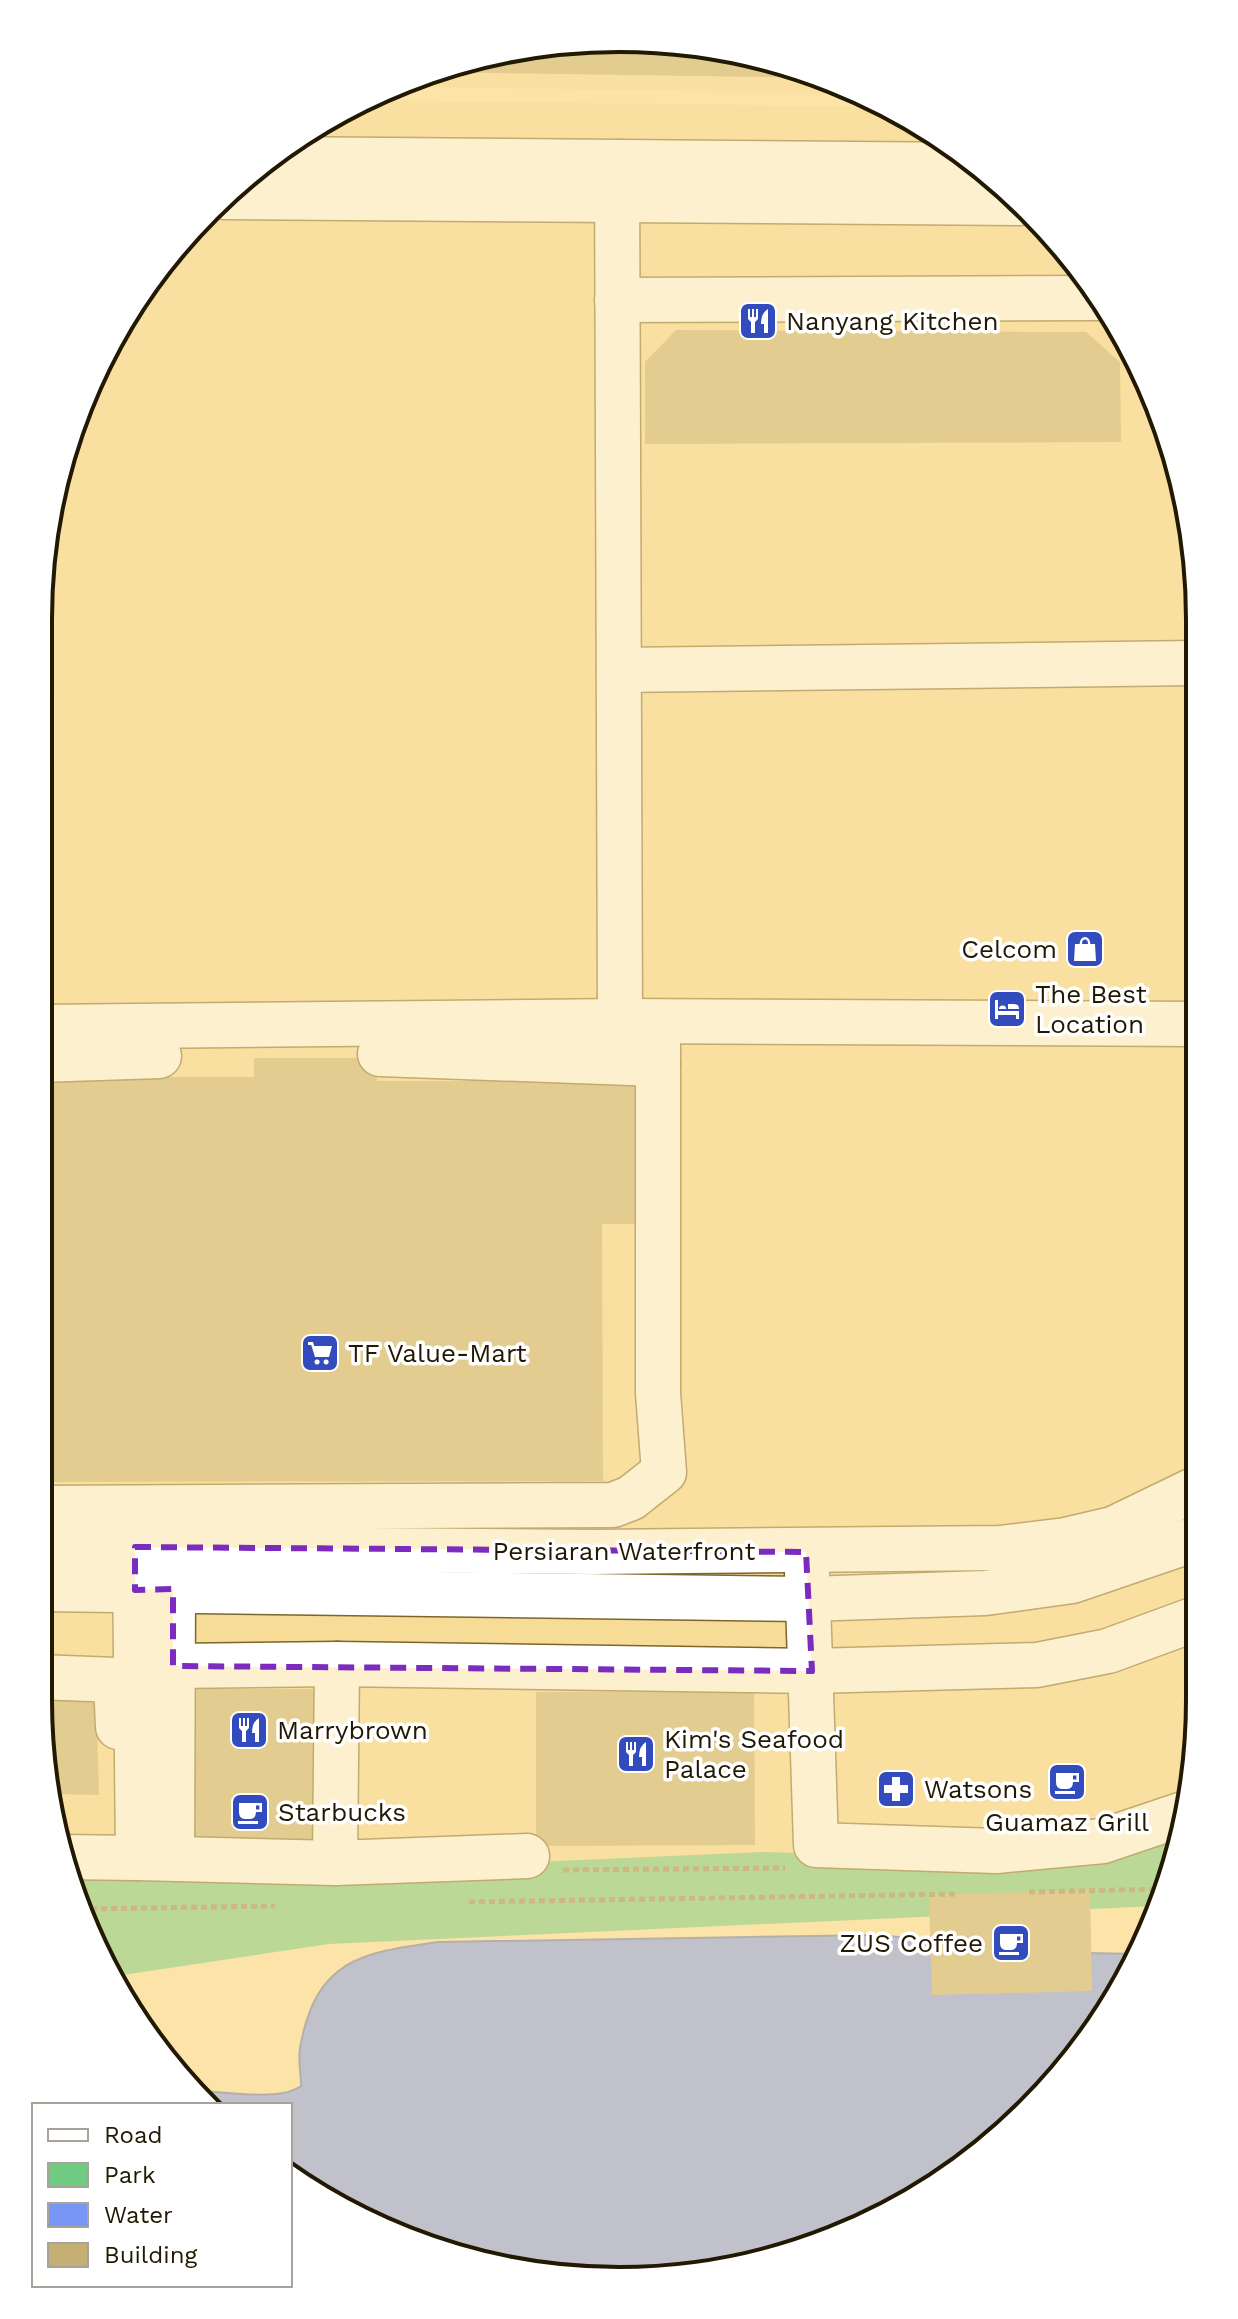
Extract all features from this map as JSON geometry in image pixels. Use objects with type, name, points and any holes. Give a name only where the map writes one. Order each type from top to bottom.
[{"type":"street","points":[[286,160],[1003,202]]},
{"type":"street","points":[[241,196],[959,166]]},
{"type":"street","points":[[52,1509],[217,1527],[613,1505],[631,1498],[664,1472],[658,1393],[658,1130],[645,1036],[619,670],[617,181]]},
{"type":"street","points":[[617,300],[1086,298]]},
{"type":"street","points":[[619,670],[1186,663]]},
{"type":"street","points":[[52,1058],[166,1042],[1186,1024]]},
{"type":"street","points":[[52,1029],[166,1042],[416,1053],[645,1036]]},
{"type":"street","name":"Persiaran Waterfront","points":[[52,1547],[135,1547],[217,1527],[594,1552],[1000,1548],[1066,1540],[1113,1529],[1181,1497]]},
{"type":"street","points":[[135,1547],[154,1590],[154,1665],[143,1858]]},
{"type":"street","points":[[594,1552],[594,1670]]},
{"type":"street","points":[[806,1552],[816,1845],[821,1848],[1012,1850],[1103,1841],[1174,1817]]},
{"type":"street","name":"Persiaran Waterfront","points":[[52,1589],[809,1599],[985,1593],[1057,1583],[1186,1553]]},
{"type":"street","points":[[52,1662],[812,1671],[1037,1665],[1108,1651],[1186,1622]]},
{"type":"street","points":[[335,1863],[337,1664]]},
{"type":"street","points":[[52,1678],[116,1680],[143,1858]]},
{"type":"street","points":[[74,1857],[335,1863],[539,1863]]},
{"type":"path","points":[[539,1863],[789,1868]]},
{"type":"path","points":[[1017,1892],[1153,1889]]},
{"type":"path","points":[[458,1903],[973,1894]]},
{"type":"path","points":[[92,1909],[285,1905]]},
{"type":"highlighted area","points":[[135,1547],[806,1552],[812,1671],[173,1666],[173,1589],[135,1590]]},
{"type":"shaded area","points":[[619,52],[656,53],[730,63],[766,71],[832,93],[425,87],[508,63],[582,53]]},
{"type":"shaded area","points":[[390,100],[862,107],[902,128],[964,169],[1020,218],[1069,274],[1128,368],[1167,472],[1181,545],[1186,619],[1186,1700],[1181,1774],[1166,1851],[84,1887],[63,1811],[53,1737],[52,1700],[52,619],[57,545],[71,472],[95,402],[128,335],[169,274],[218,218],[274,169],[368,110]]},
{"type":"green space","points":[[1172,1824],[1147,1906],[329,1944],[123,1975],[95,1917],[76,1862],[534,1862],[762,1852],[1000,1857]]},
{"type":"water","points":[[880,1935],[1035,1952],[1126,1954],[1069,2045],[1020,2101],[964,2150],[902,2191],[836,2224],[766,2248],[693,2262],[619,2267],[582,2266],[508,2256],[472,2248],[402,2224],[335,2191],[292,2163],[292,2103],[220,2103],[209,2092],[266,2095],[280,2094],[301,2086],[300,2048],[307,2019],[317,1996],[330,1979],[345,1966],[364,1957],[438,1942]]},
{"type":"building","points":[[619,52],[693,57],[786,77],[467,73],[545,57]]},
{"type":"building","points":[[676,330],[1086,332],[1120,362],[1121,442],[645,444],[645,362]]},
{"type":"building","name":"TF Value-Mart","points":[[254,1058],[377,1058],[377,1081],[640,1081],[640,1224],[602,1224],[603,1481],[52,1482],[52,1077],[254,1077]]},
{"type":"building","points":[[52,1686],[96,1688],[99,1795],[60,1794],[53,1737]]},
{"type":"building","points":[[183,1689],[316,1689],[319,1853],[183,1855]]},
{"type":"building","points":[[754,1691],[755,1845],[536,1846],[536,1692]]},
{"type":"building","name":"ZUS Coffee","points":[[1090,1890],[1092,1991],[932,1995],[929,1895]]},
{"type":"place","name":"Nanyang Kitchen","points":[[758,321]]},
{"type":"place","name":"Celcom","points":[[1085,949]]},
{"type":"place","name":"The Best Location","points":[[1007,1009]]},
{"type":"place","name":"TF Value-Mart","points":[[320,1353]]},
{"type":"place","name":"Marrybrown","points":[[249,1730]]},
{"type":"place","name":"Kim's Seafood Palace","points":[[636,1754]]},
{"type":"place","name":"Guamaz Grill","points":[[1067,1782]]},
{"type":"place","name":"Watsons","points":[[896,1789]]},
{"type":"place","name":"Starbucks","points":[[250,1812]]},
{"type":"place","name":"ZUS Coffee","points":[[1011,1943]]}]
